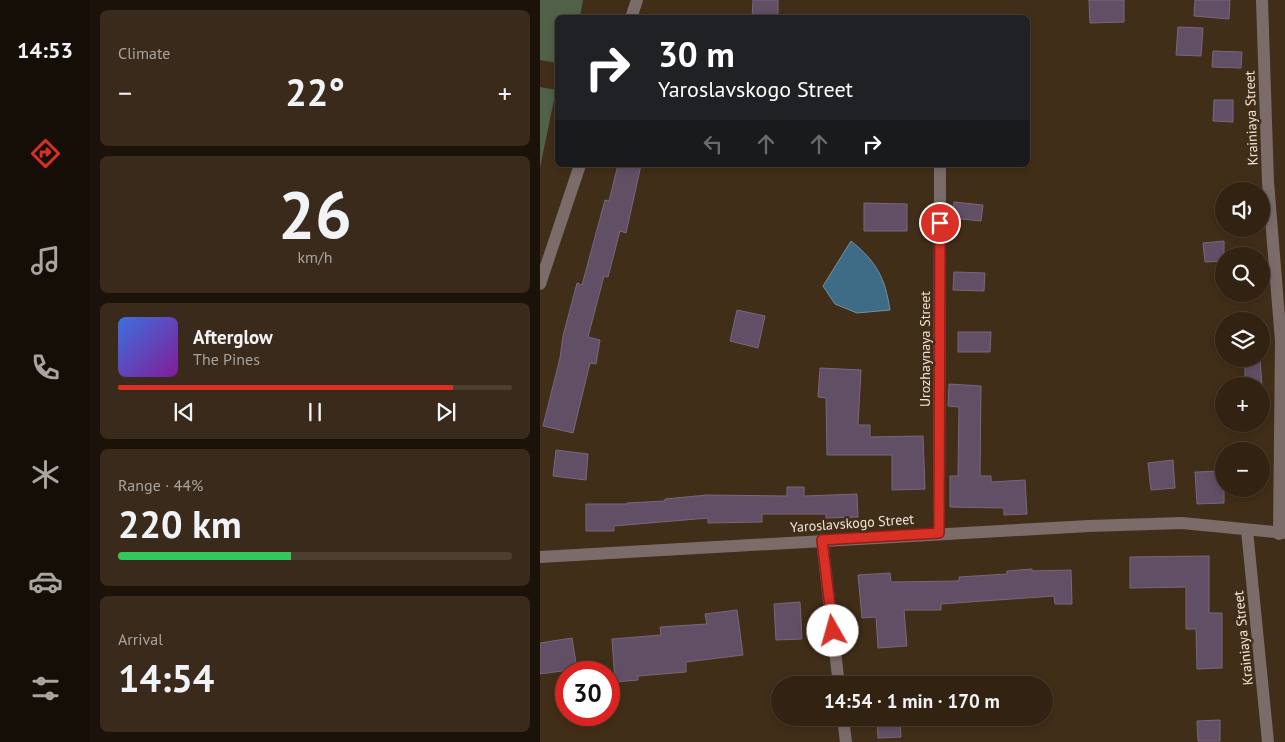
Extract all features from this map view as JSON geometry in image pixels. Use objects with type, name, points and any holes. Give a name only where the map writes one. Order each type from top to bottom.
[{"type":"street","points":[[632,15],[637,0]]},
{"type":"street","name":"Krainiaya Street","points":[[1262,0],[1268,182],[1281,340],[1282,534]]},
{"type":"street","points":[[540,284],[579,167]]},
{"type":"street","name":"Urozhaynaya Street","points":[[939,533],[940,167]]},
{"type":"street","name":"Yaroslavskogo Street","points":[[540,557],[939,533],[1182,524],[1282,534]]},
{"type":"street","name":"Krainiaya Street","points":[[1247,530],[1268,742]]},
{"type":"street","points":[[822,540],[838,676]]},
{"type":"street","points":[[844,726],[846,742]]},
{"type":"green space","points":[[540,0],[583,0],[580,15],[555,15],[555,63],[540,60]]},
{"type":"green space","points":[[540,87],[555,90],[555,95],[540,168]]},
{"type":"water","points":[[851,241],[867,256],[878,271],[890,310],[857,313],[835,304],[823,286]]},
{"type":"building","points":[[753,0],[778,0],[778,15],[752,15]]},
{"type":"building","points":[[1089,0],[1124,0],[1124,22],[1090,23]]},
{"type":"building","points":[[1195,0],[1230,0],[1229,19],[1194,16]]},
{"type":"building","points":[[1178,27],[1203,28],[1201,56],[1176,55]]},
{"type":"building","points":[[1213,51],[1242,52],[1241,68],[1212,67]]},
{"type":"building","points":[[1214,100],[1233,100],[1233,122],[1213,121]]},
{"type":"building","points":[[618,167],[641,167],[626,233],[620,231],[608,277],[604,276],[588,337],[600,340],[596,364],[590,363],[573,433],[543,426],[577,283],[582,285],[605,200],[609,201]]},
{"type":"building","points":[[954,202],[983,205],[981,221],[952,218]]},
{"type":"building","points":[[864,203],[907,204],[907,231],[864,231]]},
{"type":"building","points":[[1224,241],[1224,247],[1215,247],[1215,261],[1205,262],[1203,243]]},
{"type":"building","points":[[954,272],[985,273],[984,291],[953,290]]},
{"type":"building","points":[[737,310],[765,316],[758,348],[730,341]]},
{"type":"building","points":[[958,332],[991,332],[990,352],[958,352]]},
{"type":"building","points":[[1245,367],[1261,367],[1261,377],[1245,377]]},
{"type":"building","points":[[820,368],[861,370],[858,425],[870,425],[870,437],[923,436],[925,489],[892,490],[892,455],[827,455],[826,398],[818,397]]},
{"type":"building","points":[[949,384],[981,386],[980,476],[991,476],[991,482],[1025,480],[1027,514],[1004,515],[1004,508],[950,507],[950,476],[958,476],[959,407],[948,406]]},
{"type":"building","points":[[556,450],[588,454],[586,480],[553,476]]},
{"type":"building","points":[[1173,460],[1175,488],[1151,490],[1148,463]]},
{"type":"building","points":[[1215,471],[1215,497],[1224,497],[1224,503],[1197,504],[1195,472]]},
{"type":"building","points":[[787,487],[804,487],[804,496],[857,494],[858,517],[826,518],[826,514],[762,514],[762,522],[708,523],[708,518],[614,526],[614,531],[586,531],[586,504],[627,504],[707,495],[787,496]]},
{"type":"building","points":[[1209,556],[1209,613],[1222,613],[1222,668],[1197,669],[1196,629],[1186,629],[1186,587],[1130,588],[1130,557]]},
{"type":"building","points":[[1032,569],[1032,571],[1071,570],[1072,604],[1055,604],[1054,596],[941,604],[941,610],[904,610],[907,646],[878,648],[876,617],[862,618],[858,575],[890,573],[891,582],[959,581],[959,577],[1007,574],[1007,571]]},
{"type":"building","points":[[800,602],[802,639],[776,640],[774,604]]},
{"type":"building","points":[[737,610],[743,655],[686,662],[686,672],[638,676],[638,680],[620,682],[620,661],[614,661],[612,639],[661,635],[660,627],[707,624],[705,614]]},
{"type":"building","points":[[572,638],[576,661],[555,661],[555,672],[540,674],[540,643]]},
{"type":"building","points":[[1220,720],[1220,741],[1198,741],[1197,721]]},
{"type":"building","points":[[877,726],[900,726],[901,737],[878,738]]},
{"type":"route","points":[[833,631],[822,540],[939,533],[940,223]]}]
